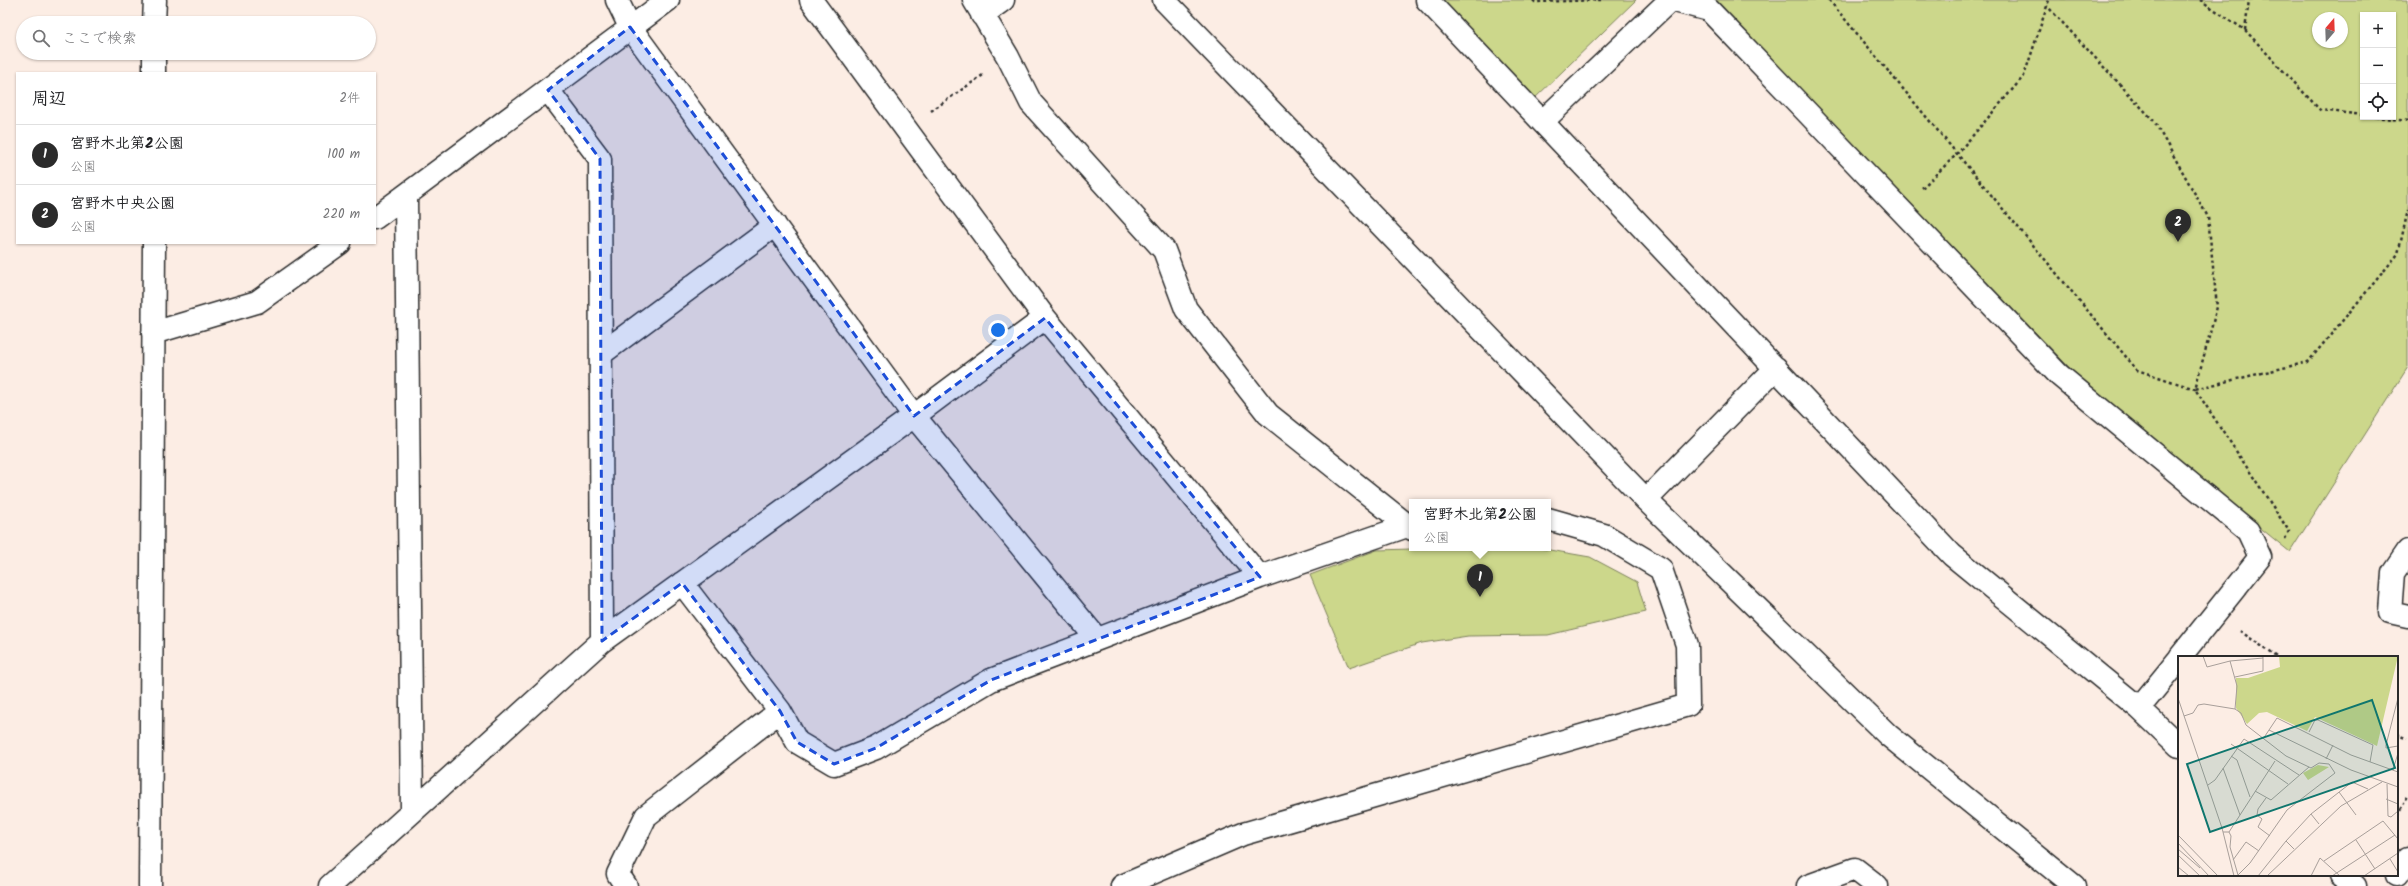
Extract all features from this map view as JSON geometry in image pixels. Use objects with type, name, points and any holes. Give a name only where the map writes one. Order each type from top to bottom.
[{"type":"street","points":[[154,0],[154,16]]},
{"type":"street","points":[[617,0],[630,27],[914,416],[1097,639]]},
{"type":"street","points":[[376,217],[668,0]]},
{"type":"street","points":[[811,0],[1045,318],[1260,577]]},
{"type":"street","points":[[1003,0],[978,7],[1008,57],[1031,103],[1164,250],[1186,310],[1268,414],[1409,526]]},
{"type":"street","points":[[1164,0],[1646,500],[1888,735],[2074,886]]},
{"type":"street","points":[[1427,0],[1544,121],[1952,555],[2139,708],[2178,745]]},
{"type":"street","points":[[1544,121],[1671,0],[1709,10],[2059,375],[2248,531],[2260,557],[2182,656]]},
{"type":"street","points":[[154,60],[154,72]]},
{"type":"street","points":[[548,90],[600,159],[602,641]]},
{"type":"street","points":[[406,196],[412,811]]},
{"type":"street","points":[[601,354],[775,225]]},
{"type":"street","points":[[150,886],[154,244]]},
{"type":"street","points":[[153,334],[257,302],[339,244]]},
{"type":"street","points":[[330,886],[602,641],[914,416],[1045,318]]},
{"type":"street","points":[[1646,500],[1776,368]]},
{"type":"street","points":[[1122,886],[1243,834],[1688,705],[1687,645],[1661,568],[1604,535],[1551,520]]},
{"type":"street","points":[[682,583],[780,711],[798,742],[834,764],[876,748],[991,680],[1260,577],[1409,527]]},
{"type":"street","points":[[2408,551],[2393,573],[2390,612],[2408,616]]},
{"type":"street","points":[[2139,708],[2178,660]]},
{"type":"street","points":[[626,886],[618,874],[646,816],[780,711]]},
{"type":"street","points":[[2398,874],[2408,859]]},
{"type":"street","points":[[1808,886],[1855,869],[1877,886]]},
{"type":"street","points":[[2341,876],[2355,886]]},
{"type":"street","points":[[2389,886],[2396,876]]},
{"type":"path","points":[[1533,0],[1535,2],[1600,0]]},
{"type":"path","points":[[1829,0],[1956,155],[2137,370],[2195,389],[2308,362],[2398,254],[2408,210]]},
{"type":"path","points":[[1900,210],[1956,155],[2024,76],[2049,0]]},
{"type":"path","points":[[2200,0],[2245,30],[2320,110],[2360,115]]},
{"type":"path","points":[[2245,30],[2249,0]]},
{"type":"path","points":[[2047,6],[2154,121],[2208,217],[2216,307],[2195,389],[2289,532]]},
{"type":"path","points":[[906,129],[1008,57]]},
{"type":"path","points":[[2395,120],[2408,122]]},
{"type":"path","points":[[2398,734],[2408,739]]},
{"type":"path","points":[[2398,814],[2408,797]]},
{"type":"highlighted area","points":[[630,27],[914,416],[1045,318],[1260,577],[991,680],[876,748],[834,764],[797,742],[780,711],[682,583],[602,641],[600,159],[548,90]]},
{"type":"green space","points":[[1437,0],[1636,0],[1533,100]]},
{"type":"green space","points":[[1714,0],[2408,0],[2408,367],[2290,552],[2091,390]]},
{"type":"green space","points":[[1377,550],[1551,550],[1590,557],[1637,582],[1646,612],[1548,635],[1468,636],[1422,643],[1349,668],[1310,575]]},
{"type":"place","name":"宮野木中央公園","points":[[2178,242]]},
{"type":"place","name":"宮野木北第2公園","points":[[1480,597]]}]
